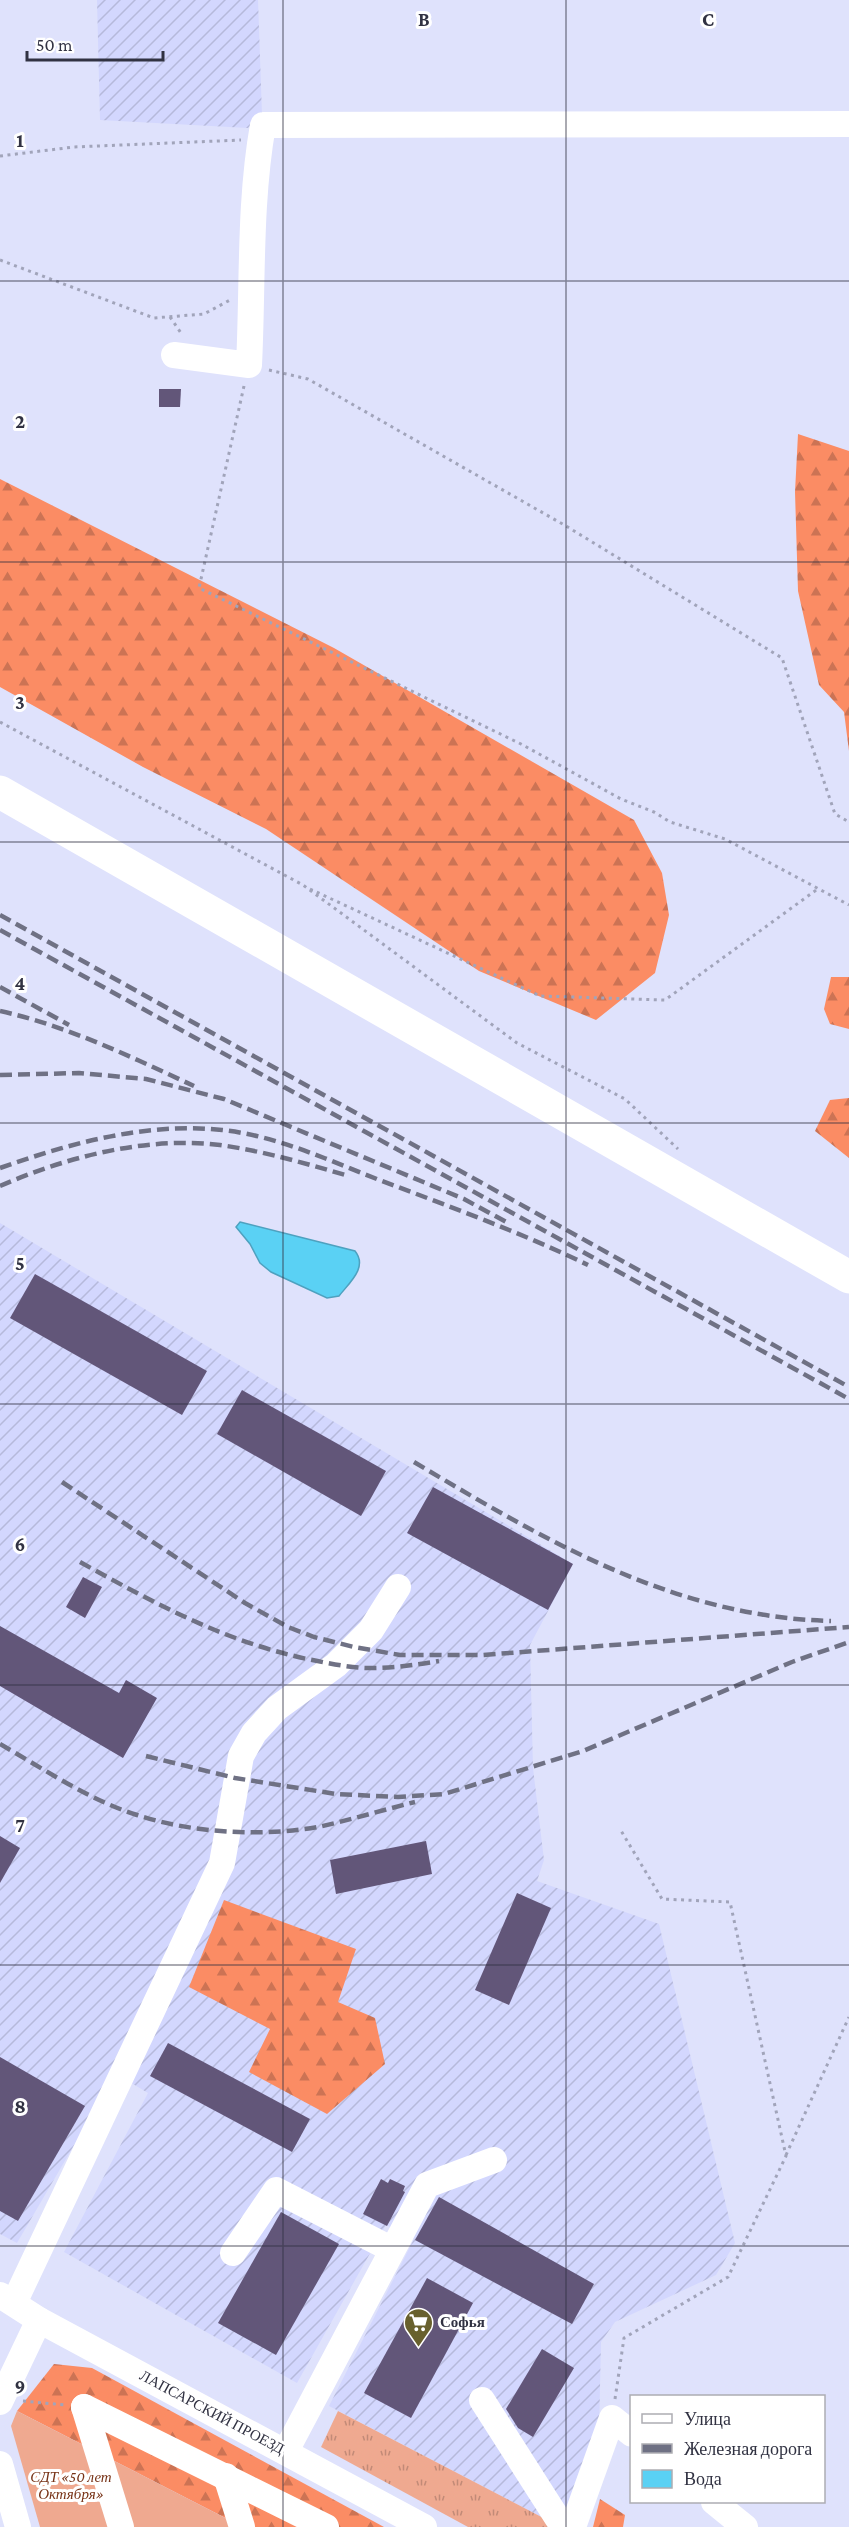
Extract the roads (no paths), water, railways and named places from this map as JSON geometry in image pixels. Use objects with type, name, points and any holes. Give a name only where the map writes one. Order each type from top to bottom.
[{"type":"highway","points":[[0,792],[849,1277]]},
{"type":"street","points":[[174,355],[249,365],[256,160],[263,125],[849,124]]},
{"type":"street","points":[[7,2299],[222,1863],[241,1756],[254,1733],[277,1708],[336,1665],[371,1630],[398,1587]]},
{"type":"street","points":[[286,2451],[391,2249],[427,2185],[494,2160]]},
{"type":"street","points":[[233,2253],[276,2190],[391,2249]]},
{"type":"street","name":"ЛАПСАРСКИЙ ПРОЕЗД","points":[[7,2299],[39,2320],[424,2527]]},
{"type":"street","points":[[0,2400],[39,2320]]},
{"type":"street","points":[[482,2400],[564,2527]]},
{"type":"street","points":[[121,2527],[84,2407],[326,2527]]},
{"type":"street","points":[[573,2527],[612,2418],[630,2432]]},
{"type":"street","points":[[0,2464],[18,2527]]},
{"type":"street","points":[[226,2476],[242,2527]]},
{"type":"street","points":[[715,2503],[745,2527]]},
{"type":"water","points":[[240,1222],[355,1251],[360,1263],[359,1269],[339,1296],[327,1298],[271,1272],[260,1263],[250,1244],[236,1227]]},
{"type":"railway","points":[[0,915],[849,1387]]},
{"type":"railway","points":[[0,930],[849,1399]]},
{"type":"railway","points":[[0,987],[69,1025]]},
{"type":"railway","points":[[0,1011],[75,1034],[123,1053],[194,1086]]},
{"type":"railway","points":[[0,1075],[79,1073],[146,1079],[224,1099],[464,1199],[508,1223]]},
{"type":"railway","points":[[0,1168],[54,1150],[137,1132],[194,1128],[243,1133],[323,1158],[512,1231],[588,1265]]},
{"type":"railway","points":[[0,1186],[52,1166],[107,1151],[136,1146],[192,1143],[220,1145],[285,1158],[349,1176]]},
{"type":"railway","points":[[414,1462],[562,1546],[664,1590],[718,1605],[773,1616],[831,1621]]},
{"type":"railway","points":[[62,1482],[245,1603],[288,1627],[314,1637],[354,1647],[400,1655],[483,1655],[849,1627]]},
{"type":"railway","points":[[80,1562],[190,1619],[246,1642],[276,1651],[307,1659],[362,1668],[396,1667],[439,1661]]},
{"type":"railway","points":[[146,1756],[235,1778],[336,1794],[398,1797],[444,1794],[583,1751],[792,1662],[849,1642]]},
{"type":"railway","points":[[0,1744],[67,1783],[119,1809],[180,1826],[227,1832],[296,1830],[318,1827],[415,1802]]},
{"type":"place","name":"Софья","points":[[419,2348]]},
{"type":"park label","name":"СДТ «50 лет Октября»","points":[[71,2486]]}]
